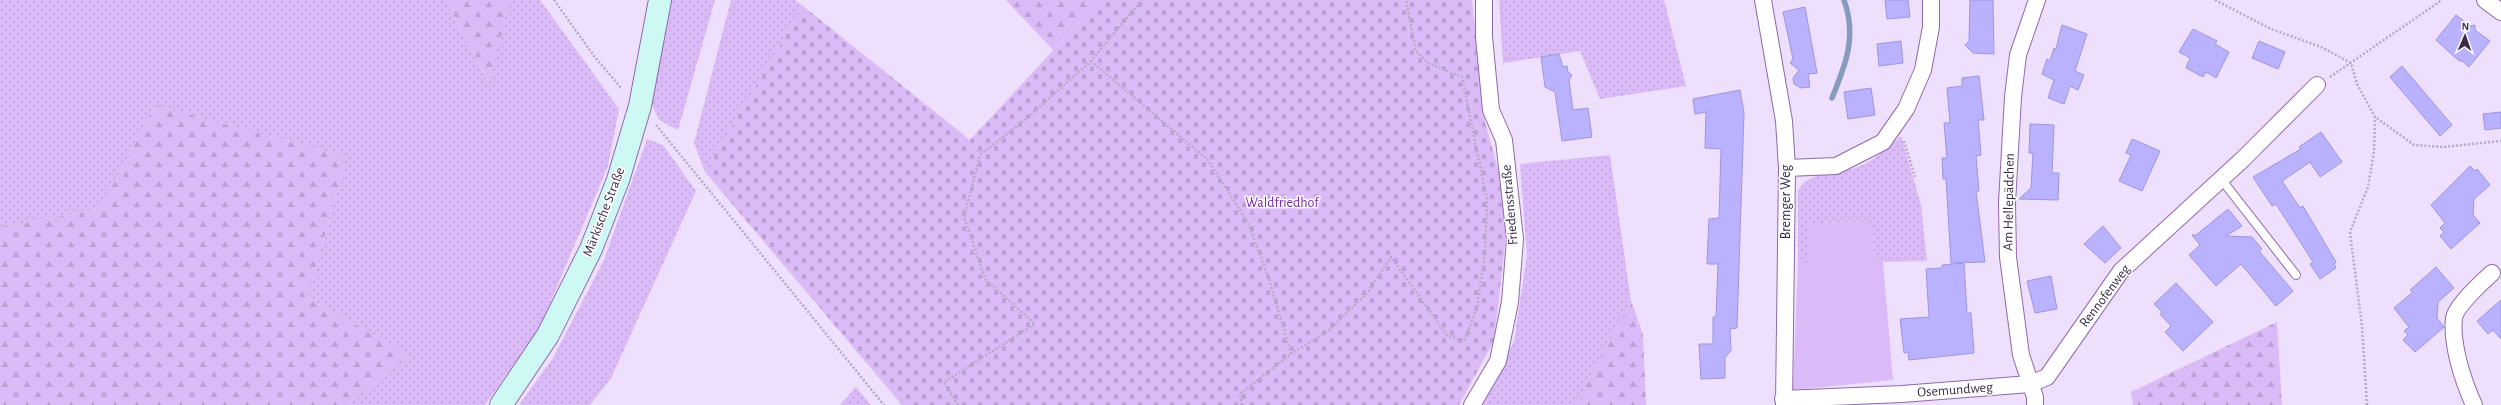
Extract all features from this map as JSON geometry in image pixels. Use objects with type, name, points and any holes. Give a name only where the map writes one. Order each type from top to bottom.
[{"type":"main road","name":"Märkische Straße","points":[[501,405],[548,335],[591,249],[618,180],[640,106],[660,0]]},
{"type":"street","name":"Friedensstraße","points":[[1472,405],[1498,361],[1510,302],[1515,239],[1504,140],[1491,110],[1484,37],[1484,0]]},
{"type":"street","name":"Bremger Weg","points":[[1763,0],[1784,121],[1787,168],[1784,402]]},
{"type":"street","points":[[1787,168],[1836,166],[1883,142],[1906,109],[1923,70],[1931,27],[1931,0]]},
{"type":"street","name":"Am Hellepädchen","points":[[2035,405],[2021,354],[2008,257],[2007,203],[2013,97],[2018,55],[2037,0]]},
{"type":"street","points":[[2485,0],[2501,12]]},
{"type":"street","name":"Rennofenweg","points":[[2030,384],[2048,378],[2121,271],[2221,179],[2317,85]]},
{"type":"street","points":[[2474,405],[2468,391],[2457,354],[2454,317],[2476,287],[2492,273]]},
{"type":"street","name":"Osemundweg","points":[[1784,402],[2030,384]]},
{"type":"lane","points":[[2221,179],[2296,275]]},
{"type":"path","points":[[554,0],[594,56],[616,83],[640,106],[884,405]]},
{"type":"path","points":[[958,405],[944,382],[1035,324],[985,279],[964,217],[980,155],[1026,120],[1091,61],[1142,0]]},
{"type":"path","points":[[1242,405],[1240,394],[1291,354],[1332,329],[1368,292],[1391,257],[1447,334],[1464,341],[1477,308],[1485,254],[1487,200],[1478,147],[1462,77],[1428,63],[1416,51],[1406,0]]},
{"type":"path","points":[[2215,0],[2271,29],[2321,47],[2351,64],[2357,84],[2376,117],[2414,145],[2443,147],[2501,141]]},
{"type":"path","points":[[2317,85],[2351,64],[2442,0]]},
{"type":"path","points":[[1091,61],[1208,160],[1248,222],[1269,278],[1291,354]]},
{"type":"path","points":[[2367,405],[2362,327],[2350,232],[2368,187],[2374,152],[2376,117]]},
{"type":"path","points":[[1897,122],[1915,177]]},
{"type":"green space","points":[[0,0],[445,0],[489,83],[509,0],[540,0],[619,109],[608,166],[540,327],[485,405],[345,405],[411,356],[308,298],[346,157],[155,105],[100,209],[0,227]]},
{"type":"green space","points":[[445,0],[509,0],[490,84]]},
{"type":"green space","points":[[672,0],[715,0],[678,130],[659,120],[651,102]]},
{"type":"green space","points":[[731,0],[795,0],[803,6],[705,172],[694,143]]},
{"type":"green space","points":[[1006,0],[1100,0],[1053,50]]},
{"type":"green space","name":"Waldfriedhof","points":[[1100,0],[1472,0],[1485,122],[1509,209],[1494,341],[1459,405],[902,405],[705,172],[803,6],[970,140]]},
{"type":"green space","points":[[1499,0],[1664,0],[1686,86],[1600,99],[1580,51],[1503,63]]},
{"type":"green space","points":[[155,105],[346,157],[308,298],[411,356],[345,405],[0,405],[0,227],[100,209]]},
{"type":"green space","points":[[1901,136],[1921,205],[1927,261],[1874,262],[1873,222],[1807,223],[1807,262],[1798,262],[1798,191],[1803,184],[1816,176],[1848,170],[1862,165],[1880,154]]},
{"type":"green space","points":[[647,139],[663,145],[696,191],[611,378],[590,405],[519,405],[553,358],[604,260]]},
{"type":"green space","points":[[1610,155],[1631,301],[1575,405],[1483,405],[1514,341],[1527,255],[1520,164]]},
{"type":"green space","points":[[1873,222],[1874,262],[1883,262],[1893,380],[1793,390],[1798,262],[1807,262],[1807,223]]},
{"type":"green space","points":[[1631,301],[1643,334],[1646,405],[1575,405]]},
{"type":"green space","points":[[2277,322],[2282,405],[2133,405],[2131,392]]},
{"type":"green space","points":[[856,387],[871,405],[840,405]]},
{"type":"building","points":[[1885,0],[1908,0],[1910,17],[1887,19]]},
{"type":"building","points":[[1970,0],[1993,0],[1994,54],[1973,53],[1965,45],[1969,41]]},
{"type":"building","points":[[1805,7],[1817,73],[1808,74],[1810,87],[1801,88],[1794,84],[1793,78],[1799,70],[1790,63],[1793,59],[1783,12]]},
{"type":"building","points":[[2456,15],[2470,26],[2475,25],[2475,30],[2490,41],[2469,67],[2462,61],[2459,61],[2436,40]]},
{"type":"building","points":[[2062,25],[2087,34],[2075,71],[2084,75],[2078,90],[2070,86],[2064,104],[2048,98],[2054,80],[2042,74],[2047,59],[2050,61],[2054,48],[2056,49]]},
{"type":"building","points":[[2193,29],[2217,41],[2215,44],[2229,52],[2216,78],[2206,72],[2203,77],[2186,68],[2190,58],[2179,52]]},
{"type":"building","points":[[1901,41],[1903,63],[1879,66],[1877,44]]},
{"type":"building","points":[[2259,41],[2285,52],[2278,69],[2252,58]]},
{"type":"building","points":[[1559,54],[1563,67],[1567,66],[1568,72],[1572,75],[1569,80],[1573,110],[1588,108],[1592,137],[1562,141],[1555,92],[1545,87],[1541,57]]},
{"type":"building","points":[[2402,66],[2452,125],[2440,136],[2390,77]]},
{"type":"building","points":[[1979,76],[1984,120],[1978,120],[1981,155],[1976,156],[1979,191],[1976,191],[1985,262],[1951,263],[1946,179],[1943,179],[1942,158],[1947,158],[1944,123],[1950,123],[1947,88],[1962,86],[1962,78]]},
{"type":"building","points":[[1871,88],[1875,115],[1848,119],[1844,92]]},
{"type":"building","points":[[1740,90],[1744,113],[1737,328],[1730,329],[1731,350],[1725,358],[1725,378],[1701,379],[1699,344],[1713,344],[1713,317],[1716,317],[1718,264],[1707,264],[1709,219],[1719,218],[1721,149],[1705,148],[1706,112],[1695,114],[1693,99]]},
{"type":"building","points":[[2501,112],[2501,128],[2485,130],[2483,114]]},
{"type":"building","points":[[2030,124],[2054,125],[2052,173],[2059,173],[2058,200],[2019,199],[2031,188],[2033,153],[2029,153]]},
{"type":"building","points":[[2321,132],[2342,162],[2320,177],[2310,162],[2282,181],[2300,208],[2303,206],[2336,262],[2334,264],[2336,268],[2320,279],[2310,264],[2313,262],[2276,204],[2272,206],[2253,177],[2301,149],[2299,147]]},
{"type":"building","points":[[2132,139],[2160,151],[2142,191],[2119,181],[2131,155],[2126,153]]},
{"type":"building","points":[[2470,166],[2475,171],[2477,169],[2490,185],[2474,199],[2473,215],[2480,223],[2451,249],[2440,236],[2444,232],[2440,228],[2445,223],[2431,205]]},
{"type":"building","points":[[2228,209],[2242,226],[2226,236],[2252,237],[2262,249],[2259,251],[2293,291],[2276,306],[2241,264],[2216,286],[2189,255],[2200,245],[2192,235],[2196,235]]},
{"type":"building","points":[[2103,226],[2121,248],[2105,263],[2084,244]]},
{"type":"building","points":[[1964,263],[1967,313],[1971,313],[1974,353],[1909,360],[1908,352],[1904,353],[1900,319],[1929,317],[1926,269],[1942,268],[1942,265]]},
{"type":"building","points":[[2436,267],[2454,288],[2438,302],[2437,318],[2444,327],[2415,352],[2403,340],[2408,335],[2404,331],[2409,327],[2394,308],[2413,292],[2410,290]]},
{"type":"building","points":[[2051,276],[2057,309],[2035,313],[2027,281]]},
{"type":"building","points":[[2176,283],[2213,322],[2183,351],[2165,332],[2171,326],[2160,314],[2162,312],[2154,304]]},
{"type":"building","points":[[2501,300],[2501,339],[2493,330],[2488,334],[2477,321]]},
{"type":"waterway","points":[[1832,98],[1842,73],[1850,38],[1848,13],[1844,0]]}]
